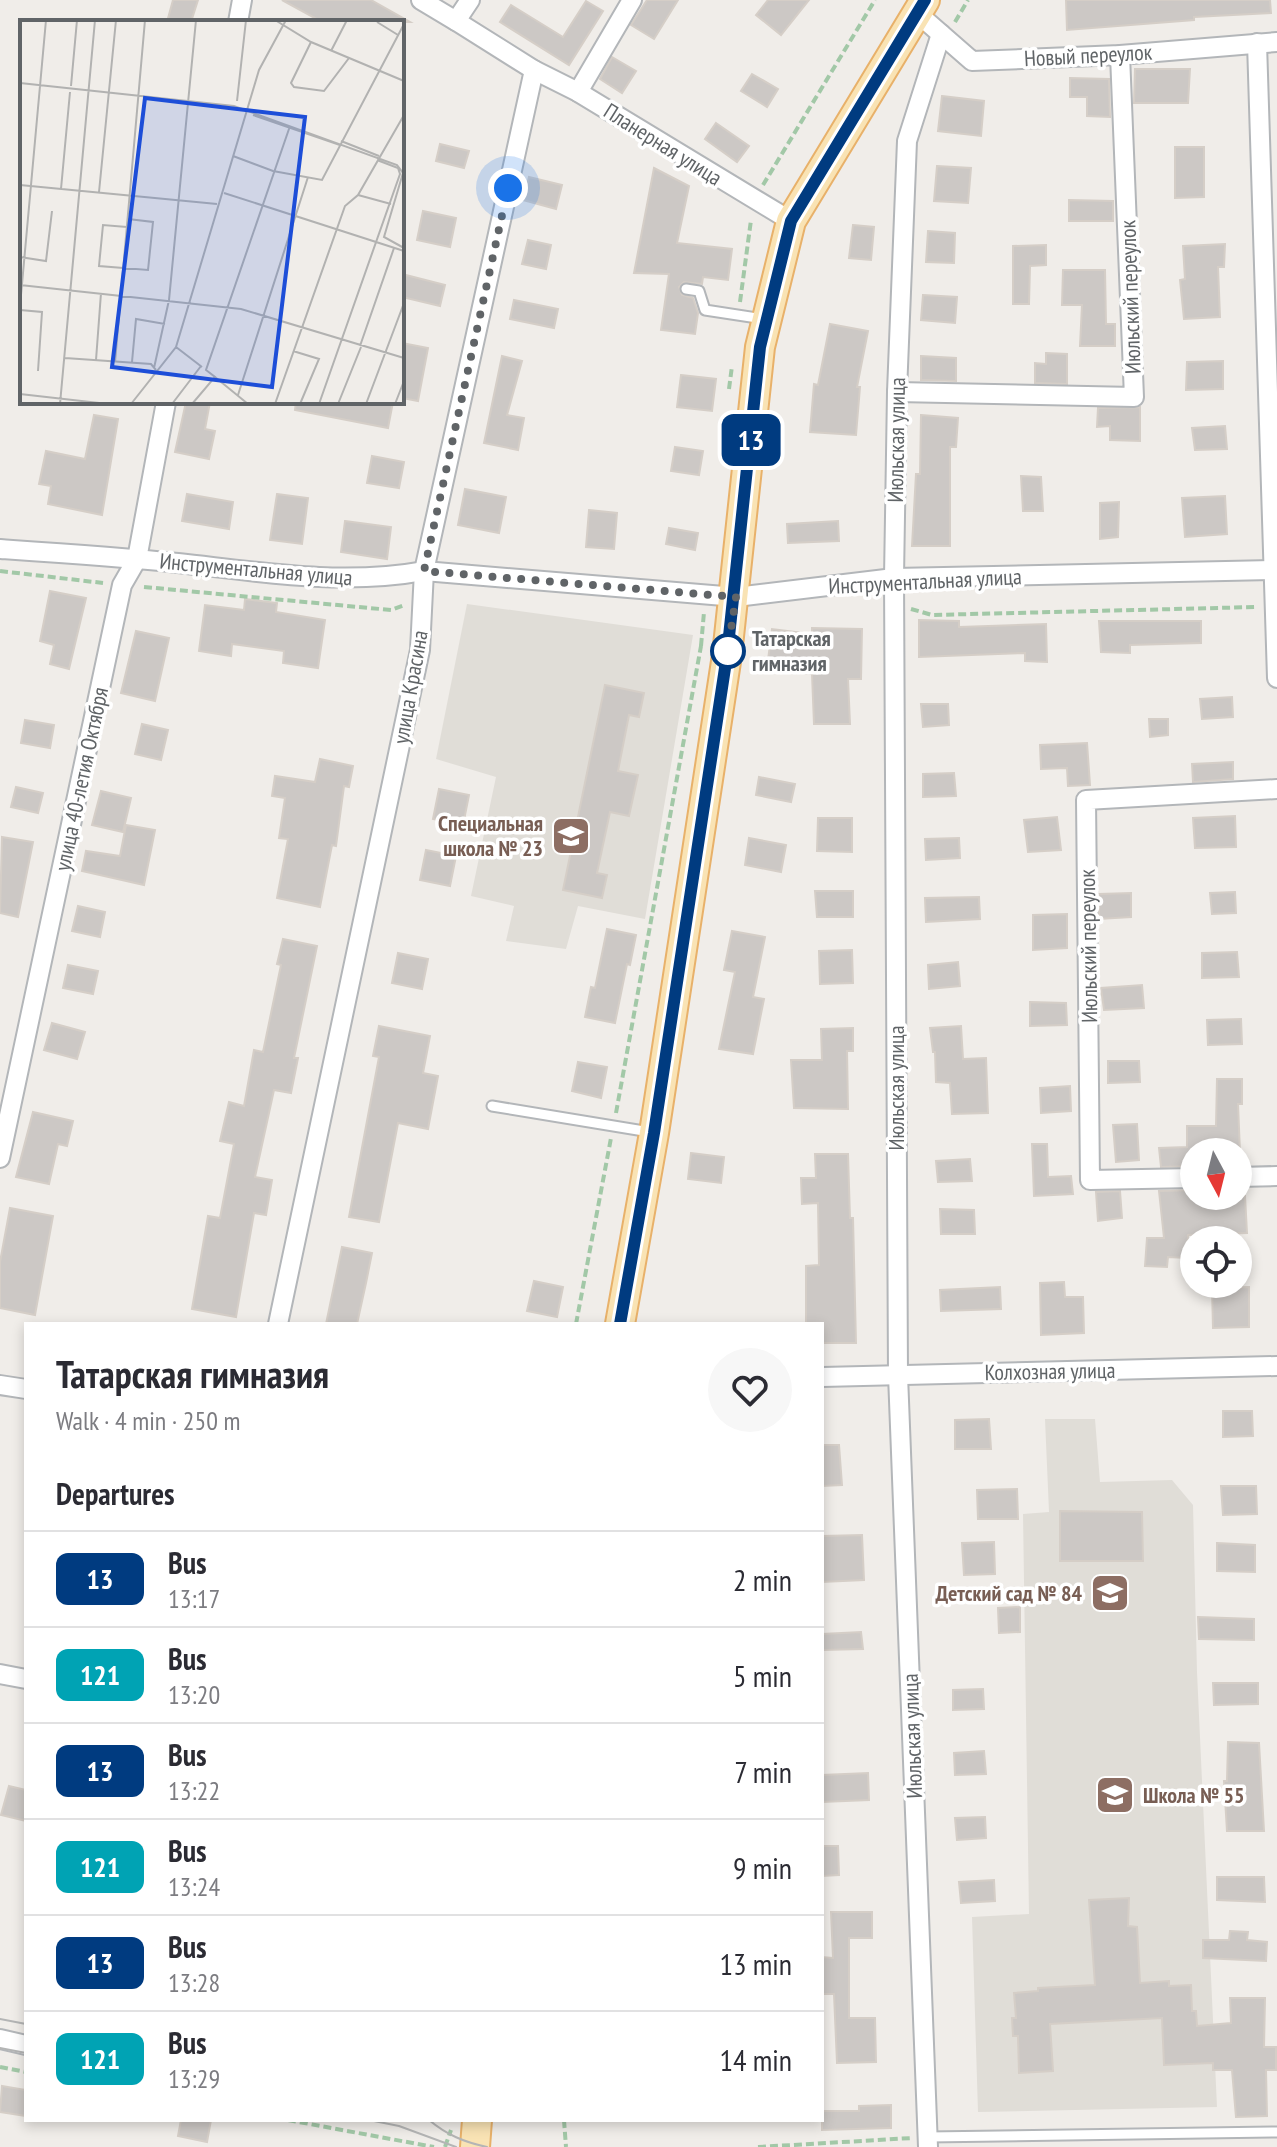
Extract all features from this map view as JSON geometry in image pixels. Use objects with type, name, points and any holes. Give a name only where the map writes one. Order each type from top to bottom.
[{"type":"main road","points":[[620,1322],[654,1133],[736,597],[760,347],[791,221],[921,6]]},
{"type":"main road","points":[[465,2122],[475,2147]]},
{"type":"street","points":[[238,20],[242,0]]},
{"type":"street","points":[[421,0],[534,70]]},
{"type":"street","points":[[456,21],[470,0]]},
{"type":"street","points":[[578,92],[632,0]]},
{"type":"street","name":"Новый переулок","points":[[921,6],[941,34],[972,61],[1120,55],[1277,42]]},
{"type":"street","name":"Июльская улица","points":[[928,2142],[898,1375],[894,578],[897,392],[907,141],[941,34]]},
{"type":"street","points":[[1257,43],[1277,678]]},
{"type":"street","name":"Июльский переулок","points":[[897,392],[1134,397],[1120,55]]},
{"type":"street","name":"Планерная улица","points":[[534,70],[578,92],[791,221]]},
{"type":"street","name":"улица Красина","points":[[278,1322],[420,650],[424,571],[534,70]]},
{"type":"street","name":"улица 40-летия Октября","points":[[0,1158],[122,585],[137,559],[166,404]]},
{"type":"street","name":"Инструментальная улица","points":[[0,549],[137,559],[319,578],[394,576],[424,571],[736,597],[894,578],[1275,570]]},
{"type":"street","name":"Июльский переулок","points":[[1180,1178],[1090,1180],[1086,800],[1277,789]]},
{"type":"street","points":[[1252,1177],[1277,1176]]},
{"type":"street","name":"Колхозная улица","points":[[824,1377],[1277,1366]]},
{"type":"street","points":[[0,1385],[24,1389]]},
{"type":"street","points":[[0,1674],[24,1679]]},
{"type":"street","points":[[0,2039],[24,2045]]},
{"type":"lane","points":[[686,289],[699,291],[705,310],[767,320]]},
{"type":"lane","points":[[492,1106],[654,1133]]},
{"type":"lane","points":[[928,2142],[1277,2132]]},
{"type":"path","points":[[0,571],[391,610],[422,599]]},
{"type":"path","points":[[894,604],[932,615],[1275,607]]},
{"type":"path","points":[[576,1322],[701,646],[727,655]]},
{"type":"path","points":[[0,2067],[24,2072]]},
{"type":"path","points":[[299,2122],[434,2147]]},
{"type":"path","points":[[445,2147],[465,2122]]},
{"type":"path","points":[[564,2122],[566,2147]]},
{"type":"path","points":[[758,2147],[928,2142]]},
{"type":"shaded area","name":"Специальная школа № 23","points":[[467,604],[693,635],[645,919],[578,906],[566,949],[506,941],[514,906],[471,896],[496,777],[436,759]]},
{"type":"shaded area","name":"Школа № 55","points":[[1045,1419],[1095,1419],[1100,1482],[1172,1480],[1193,1505],[1197,1672],[1217,2107],[978,2112],[972,1917],[1029,1914],[1023,1514],[1049,1512]]},
{"type":"building","points":[[173,0],[198,0],[192,20],[168,20]]},
{"type":"building","points":[[282,0],[371,0],[410,22],[404,20],[318,20]]},
{"type":"building","points":[[647,0],[678,0],[654,39],[631,25]]},
{"type":"building","points":[[768,0],[809,0],[781,35],[756,15]]},
{"type":"building","points":[[1066,0],[1270,0],[1271,13],[1194,17],[1194,20],[1067,30]]},
{"type":"building","points":[[586,1],[603,11],[569,65],[500,22],[511,5],[563,37]]},
{"type":"building","points":[[612,57],[636,71],[622,93],[600,79]]},
{"type":"building","points":[[1135,69],[1190,69],[1188,103],[1134,103]]},
{"type":"building","points":[[752,74],[778,89],[767,107],[741,91]]},
{"type":"building","points":[[1070,78],[1109,79],[1110,117],[1087,116],[1087,97],[1070,97]]},
{"type":"building","points":[[942,96],[984,101],[981,136],[938,131]]},
{"type":"building","points":[[716,123],[749,146],[737,162],[705,139]]},
{"type":"building","points":[[440,144],[469,151],[464,168],[436,161]]},
{"type":"building","points":[[1175,147],[1204,147],[1204,197],[1175,198]]},
{"type":"building","points":[[937,166],[971,168],[968,203],[934,201]]},
{"type":"building","points":[[654,168],[689,186],[677,243],[732,249],[728,280],[703,277],[702,284],[684,282],[679,287],[682,295],[693,298],[698,313],[695,334],[661,330],[669,274],[634,273]]},
{"type":"building","points":[[529,177],[562,185],[556,209],[523,200]]},
{"type":"building","points":[[1069,200],[1113,201],[1113,221],[1069,221]]},
{"type":"building","points":[[423,211],[456,218],[450,247],[417,240]]},
{"type":"building","points":[[853,225],[874,227],[871,260],[849,258]]},
{"type":"building","points":[[928,231],[955,233],[954,263],[926,262]]},
{"type":"building","points":[[528,240],[551,245],[546,269],[522,264]]},
{"type":"building","points":[[1225,244],[1224,267],[1218,267],[1220,317],[1184,319],[1180,280],[1185,279],[1183,246]]},
{"type":"building","points":[[1046,245],[1046,265],[1030,266],[1029,304],[1013,304],[1013,246]]},
{"type":"building","points":[[1063,270],[1105,270],[1106,324],[1115,324],[1115,346],[1080,346],[1082,305],[1062,305]]},
{"type":"building","points":[[404,275],[445,285],[440,306],[404,297]]},
{"type":"building","points":[[923,295],[957,297],[955,323],[921,320]]},
{"type":"building","points":[[514,300],[558,309],[554,328],[510,319]]},
{"type":"building","points":[[830,324],[868,331],[857,387],[860,387],[856,435],[810,432],[814,384],[818,385]]},
{"type":"building","points":[[404,343],[428,348],[418,401],[404,398]]},
{"type":"building","points":[[1046,353],[1067,354],[1067,384],[1035,383],[1035,363],[1046,364]]},
{"type":"building","points":[[502,356],[522,361],[507,415],[524,418],[518,450],[484,443]]},
{"type":"building","points":[[921,356],[956,358],[956,381],[921,380]]},
{"type":"building","points":[[1223,361],[1223,389],[1186,390],[1187,362]]},
{"type":"building","points":[[681,375],[716,379],[712,411],[677,407]]},
{"type":"building","points":[[186,404],[210,404],[205,429],[215,431],[209,459],[175,452]]},
{"type":"building","points":[[296,404],[393,404],[388,428],[295,410]]},
{"type":"building","points":[[1140,407],[1140,441],[1110,440],[1110,426],[1097,427],[1098,408]]},
{"type":"building","points":[[94,415],[118,419],[102,515],[48,504],[51,486],[39,484],[46,451],[85,459]]},
{"type":"building","points":[[921,415],[958,418],[956,447],[950,447],[950,546],[912,546],[916,474],[920,474]]},
{"type":"building","points":[[1225,426],[1227,449],[1195,450],[1192,428]]},
{"type":"building","points":[[675,447],[703,451],[699,475],[671,471]]},
{"type":"building","points":[[372,456],[404,462],[399,488],[367,483]]},
{"type":"building","points":[[1021,476],[1041,477],[1043,511],[1023,511]]},
{"type":"building","points":[[465,489],[506,497],[499,533],[458,525]]},
{"type":"building","points":[[187,494],[233,502],[229,529],[182,521]]},
{"type":"building","points":[[277,494],[308,498],[302,544],[270,540]]},
{"type":"building","points":[[1225,496],[1227,534],[1185,537],[1182,498]]},
{"type":"building","points":[[1119,502],[1118,537],[1100,539],[1100,503]]},
{"type":"building","points":[[589,510],[617,513],[614,549],[586,547]]},
{"type":"building","points":[[345,521],[391,527],[387,559],[341,552]]},
{"type":"building","points":[[838,521],[839,541],[788,543],[787,524]]},
{"type":"building","points":[[669,528],[698,533],[695,550],[666,544]]},
{"type":"building","points":[[50,591],[86,598],[69,669],[50,664],[54,645],[40,641]]},
{"type":"building","points":[[245,599],[277,603],[276,612],[325,620],[318,668],[283,663],[284,651],[232,644],[231,656],[199,651],[205,605],[244,610]]},
{"type":"building","points":[[919,620],[959,621],[959,627],[1046,624],[1047,662],[1025,661],[1025,653],[919,657]]},
{"type":"building","points":[[1099,621],[1201,621],[1201,643],[1130,645],[1130,653],[1101,652]]},
{"type":"building","points":[[812,628],[862,629],[861,679],[848,679],[850,724],[814,724],[812,674],[767,668],[772,629],[812,634]]},
{"type":"building","points":[[136,631],[169,638],[155,701],[121,693]]},
{"type":"building","points":[[605,685],[644,693],[639,717],[629,715],[618,771],[638,775],[629,816],[610,812],[597,873],[607,875],[602,898],[563,890]]},
{"type":"building","points":[[1232,697],[1233,717],[1202,719],[1200,699]]},
{"type":"building","points":[[921,704],[948,704],[949,725],[923,727]]},
{"type":"building","points":[[1149,719],[1168,719],[1168,735],[1150,737]]},
{"type":"building","points":[[25,720],[54,725],[50,748],[21,743]]},
{"type":"building","points":[[142,724],[168,730],[161,760],[135,754]]},
{"type":"building","points":[[1087,743],[1090,785],[1068,786],[1067,768],[1041,769],[1040,745]]},
{"type":"building","points":[[320,759],[353,766],[349,787],[344,786],[336,846],[332,845],[320,907],[277,898],[288,839],[279,838],[285,798],[272,796],[275,776],[315,782]]},
{"type":"building","points":[[1233,762],[1233,779],[1193,782],[1192,764]]},
{"type":"building","points":[[954,773],[956,796],[923,797],[923,774]]},
{"type":"building","points":[[759,777],[795,784],[791,802],[756,795]]},
{"type":"building","points":[[16,787],[43,793],[38,813],[11,807]]},
{"type":"building","points":[[439,789],[469,795],[463,825],[433,819]]},
{"type":"building","points":[[101,791],[131,798],[123,832],[92,825]]},
{"type":"building","points":[[1235,816],[1236,847],[1195,848],[1193,818]]},
{"type":"building","points":[[1057,817],[1061,850],[1028,852],[1024,820]]},
{"type":"building","points":[[818,818],[852,818],[852,852],[817,851]]},
{"type":"building","points":[[126,825],[155,830],[144,885],[82,871],[86,851],[120,856]]},
{"type":"building","points":[[2,837],[33,842],[18,917],[0,913]]},
{"type":"building","points":[[749,838],[786,845],[781,872],[745,865]]},
{"type":"building","points":[[959,838],[960,858],[926,860],[925,839]]},
{"type":"building","points":[[426,850],[456,856],[450,886],[420,880]]},
{"type":"building","points":[[815,891],[853,891],[853,917],[817,917]]},
{"type":"building","points":[[1235,892],[1236,913],[1212,914],[1210,893]]},
{"type":"building","points":[[1131,893],[1131,917],[1099,919],[1099,894]]},
{"type":"building","points":[[979,897],[980,919],[926,922],[925,898]]},
{"type":"building","points":[[78,906],[105,912],[100,937],[72,931]]},
{"type":"building","points":[[1067,914],[1067,948],[1033,950],[1033,915]]},
{"type":"building","points":[[607,929],[636,935],[615,1023],[585,1017],[591,987],[595,988]]},
{"type":"building","points":[[732,931],[765,937],[753,997],[764,999],[753,1054],[719,1049],[735,972],[724,970]]},
{"type":"building","points":[[283,939],[317,946],[294,1058],[298,1058],[291,1093],[274,1090],[255,1177],[272,1180],[266,1215],[254,1213],[236,1317],[192,1309],[208,1216],[220,1218],[234,1144],[220,1141],[229,1102],[244,1106],[254,1050],[263,1052],[281,965],[277,964]]},
{"type":"building","points":[[852,950],[853,983],[820,984],[819,951]]},
{"type":"building","points":[[1237,952],[1239,977],[1202,978],[1202,953]]},
{"type":"building","points":[[398,953],[428,959],[422,989],[392,983]]},
{"type":"building","points":[[958,962],[960,986],[929,989],[928,965]]},
{"type":"building","points":[[68,965],[98,971],[93,994],[63,988]]},
{"type":"building","points":[[1142,985],[1144,1008],[1104,1010],[1101,988]]},
{"type":"building","points":[[1030,1002],[1066,1003],[1067,1025],[1030,1026]]},
{"type":"building","points":[[1241,1019],[1242,1044],[1208,1045],[1207,1020]]},
{"type":"building","points":[[52,1023],[85,1032],[77,1059],[44,1050]]},
{"type":"building","points":[[379,1026],[430,1036],[423,1073],[438,1076],[428,1129],[398,1123],[379,1222],[349,1217],[379,1057],[373,1056]]},
{"type":"building","points":[[961,1026],[963,1059],[986,1058],[988,1113],[952,1114],[950,1083],[936,1082],[930,1028]]},
{"type":"building","points":[[853,1028],[853,1051],[847,1051],[848,1109],[794,1108],[791,1060],[822,1060],[821,1029]]},
{"type":"building","points":[[1108,1061],[1139,1061],[1140,1082],[1108,1083]]},
{"type":"building","points":[[578,1062],[607,1067],[601,1098],[572,1091]]},
{"type":"building","points":[[1217,1079],[1242,1079],[1242,1104],[1238,1104],[1239,1138],[1187,1138],[1187,1126],[1216,1126]]},
{"type":"building","points":[[1070,1086],[1071,1111],[1041,1113],[1040,1088]]},
{"type":"building","points":[[33,1112],[73,1121],[67,1146],[58,1144],[49,1184],[16,1177]]},
{"type":"building","points":[[1137,1124],[1139,1160],[1116,1162],[1113,1125]]},
{"type":"building","points":[[1032,1144],[1047,1144],[1048,1177],[1071,1176],[1073,1194],[1034,1196]]},
{"type":"building","points":[[1180,1147],[1180,1166],[1161,1167],[1159,1148]]},
{"type":"building","points":[[691,1153],[724,1157],[721,1183],[688,1179]]},
{"type":"building","points":[[815,1154],[848,1154],[856,1343],[824,1343],[824,1322],[806,1322],[806,1266],[819,1265],[818,1203],[802,1204],[801,1178],[816,1178]]},
{"type":"building","points":[[970,1159],[972,1181],[938,1182],[936,1161]]},
{"type":"building","points":[[1180,1190],[1180,1210],[1246,1210],[1247,1226],[1180,1226],[1180,1258],[1168,1257],[1167,1267],[1145,1266],[1147,1238],[1164,1238],[1159,1191]]},
{"type":"building","points":[[1120,1191],[1122,1218],[1098,1221],[1096,1192]]},
{"type":"building","points":[[10,1208],[53,1216],[35,1315],[0,1308],[0,1262]]},
{"type":"building","points":[[940,1209],[974,1210],[975,1234],[941,1234]]},
{"type":"building","points":[[342,1247],[372,1253],[357,1322],[326,1322]]},
{"type":"building","points":[[534,1281],[563,1287],[557,1317],[527,1311]]},
{"type":"building","points":[[1064,1282],[1065,1297],[1083,1297],[1084,1333],[1041,1335],[1040,1283]]},
{"type":"building","points":[[1000,1287],[1001,1309],[941,1311],[940,1290]]},
{"type":"building","points":[[1212,1298],[1249,1298],[1249,1327],[1213,1328]]},
{"type":"building","points":[[1223,1411],[1252,1411],[1253,1436],[1223,1437]]},
{"type":"building","points":[[989,1419],[991,1449],[955,1449],[955,1420]]},
{"type":"building","points":[[824,1445],[839,1445],[842,1485],[824,1486]]},
{"type":"building","points":[[1221,1486],[1256,1486],[1257,1514],[1223,1515]]},
{"type":"building","points":[[1017,1489],[1018,1519],[978,1519],[977,1490]]},
{"type":"building","points":[[1060,1511],[1142,1512],[1143,1561],[1060,1561]]},
{"type":"building","points":[[862,1535],[864,1580],[824,1582],[824,1536]]},
{"type":"building","points":[[994,1542],[995,1574],[964,1575],[962,1543]]},
{"type":"building","points":[[1217,1543],[1255,1545],[1255,1572],[1217,1571]]},
{"type":"building","points":[[1020,1607],[1020,1632],[999,1633],[998,1608]]},
{"type":"building","points":[[1198,1617],[1254,1619],[1254,1640],[1199,1639]]},
{"type":"building","points":[[861,1632],[863,1649],[824,1650],[824,1634]]},
{"type":"building","points":[[1213,1683],[1258,1683],[1258,1704],[1214,1705]]},
{"type":"building","points":[[983,1689],[984,1709],[953,1710],[953,1690]]},
{"type":"building","points":[[1228,1742],[1259,1743],[1264,1831],[1227,1831],[1224,1781],[1227,1781]]},
{"type":"building","points":[[984,1751],[986,1774],[955,1775],[954,1753]]},
{"type":"building","points":[[868,1773],[869,1800],[824,1802],[824,1775]]},
{"type":"building","points":[[9,1786],[24,1790],[24,1821],[1,1815]]},
{"type":"building","points":[[985,1817],[986,1838],[957,1840],[955,1818]]},
{"type":"building","points":[[824,1846],[838,1846],[839,1875],[824,1876]]},
{"type":"building","points":[[1217,1877],[1264,1877],[1265,1902],[1217,1900]]},
{"type":"building","points":[[994,1880],[995,1901],[961,1903],[959,1882]]},
{"type":"building","points":[[1129,1898],[1128,1926],[1137,1927],[1140,1983],[1169,1981],[1169,1986],[1191,1985],[1192,2011],[1196,2011],[1197,2026],[1231,2023],[1230,1998],[1265,1998],[1264,2047],[1276,2047],[1276,2070],[1266,2070],[1267,2116],[1236,2117],[1232,2070],[1213,2070],[1213,2063],[1164,2065],[1162,2018],[1050,2024],[1053,2071],[1019,2073],[1018,2036],[1013,2036],[1012,2018],[1016,2018],[1014,1993],[1038,1991],[1038,1988],[1095,1985],[1089,1900]]},
{"type":"building","points":[[831,1912],[872,1912],[872,1938],[849,1938],[849,2018],[875,2018],[876,2062],[837,2063],[834,1994],[824,1994],[824,1957],[833,1958]]},
{"type":"building","points":[[1230,1931],[1248,1932],[1247,1940],[1267,1942],[1266,1961],[1203,1958],[1203,1940],[1229,1940]]},
{"type":"building","points":[[2,2086],[24,2090],[24,2116],[0,2112]]},
{"type":"building","points":[[891,2105],[891,2128],[822,2130],[824,2111],[859,2111],[859,2106]]},
{"type":"building","points":[[181,2122],[211,2122],[207,2142],[178,2136]]},
{"type":"tram line","points":[[0,2019],[24,2024]]},
{"type":"tram line","points":[[0,2048],[24,2053]]},
{"type":"tram line","points":[[379,2122],[456,2147]]},
{"type":"tram line","points":[[432,2122],[456,2137],[487,2147]]},
{"type":"bus line","name":"13","points":[[620,1322],[654,1133],[736,597],[760,347],[791,221],[925,0]]},
{"type":"place","name":"Татарская гимназия","points":[[728,651]]},
{"type":"place","name":"Специальная школа № 23","points":[[571,836]]},
{"type":"place","name":"Детский сад № 84","points":[[1110,1593]]},
{"type":"place","name":"Школа № 55","points":[[1115,1795]]},
{"type":"route","points":[[508,188],[424,571],[736,597],[727,655],[728,651]]}]
